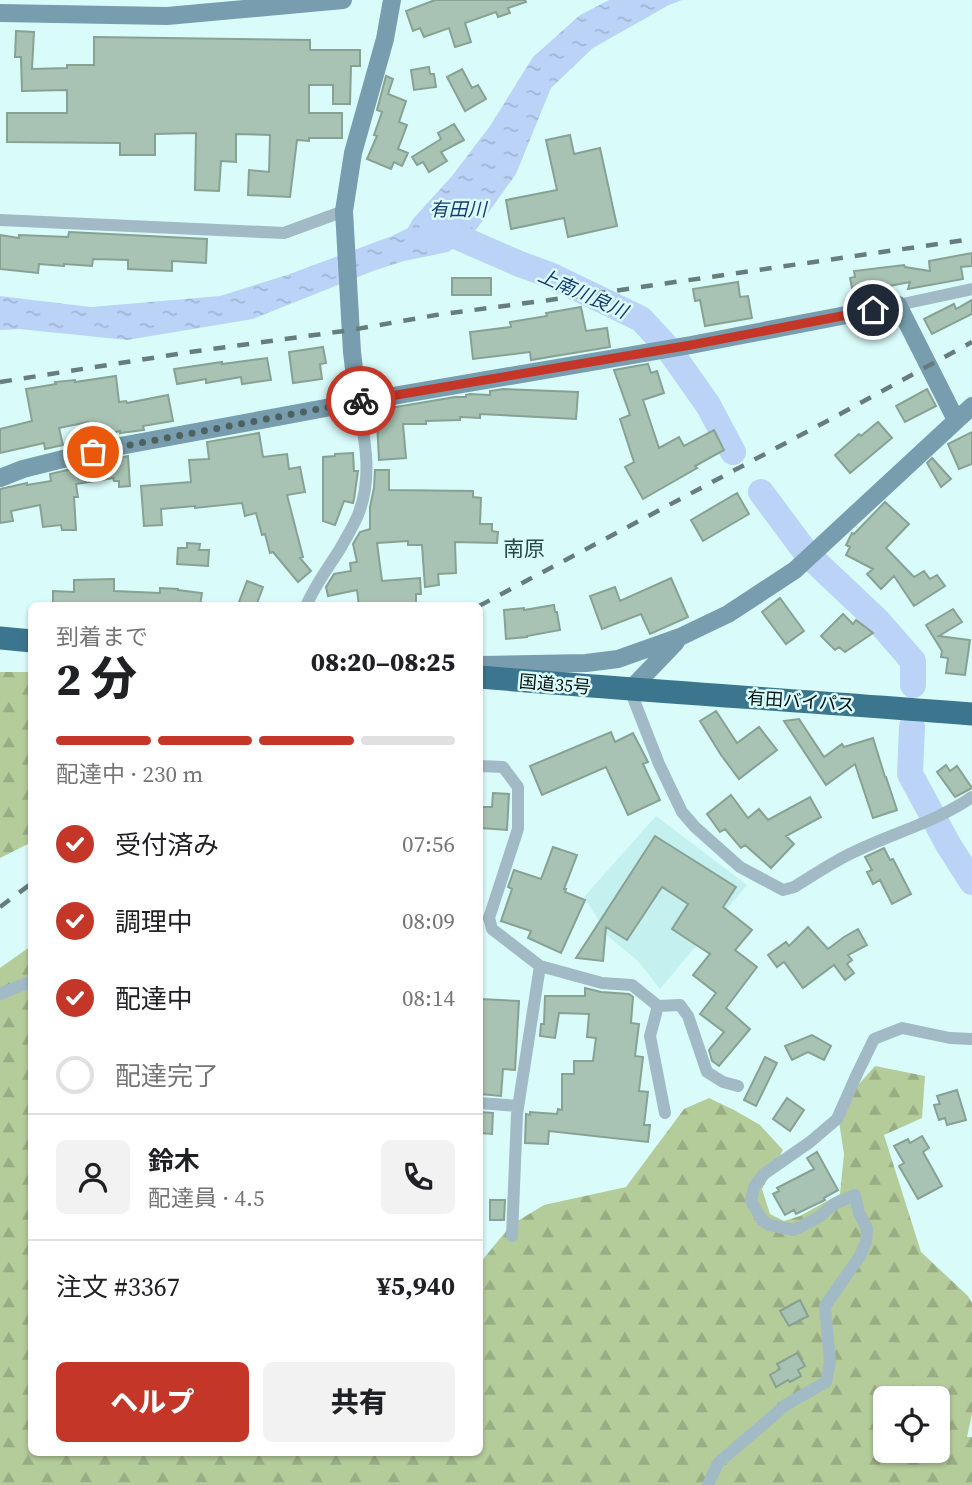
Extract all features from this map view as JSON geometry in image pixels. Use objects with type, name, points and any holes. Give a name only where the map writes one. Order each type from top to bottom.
[{"type":"highway","points":[[0,638],[28,641]]},
{"type":"highway","name":"国道35号","points":[[483,677],[630,690]]},
{"type":"highway","name":"有田バイパス","points":[[630,690],[972,714]]},
{"type":"street","points":[[0,13],[167,16],[343,0]]},
{"type":"street","points":[[308,602],[358,515],[366,482],[366,450],[352,352],[344,211],[353,153],[385,39],[393,0]]},
{"type":"street","points":[[0,220],[284,233],[344,211]]},
{"type":"street","points":[[0,478],[23,469],[115,447],[691,345],[972,289]]},
{"type":"street","points":[[898,304],[956,421]]},
{"type":"street","points":[[483,665],[586,663],[618,659],[680,637],[728,614],[795,570],[972,405]]},
{"type":"street","points":[[680,637],[630,690],[649,741],[682,812],[740,867],[771,885],[783,890],[794,887],[854,852],[959,806],[972,797]]},
{"type":"street","points":[[483,766],[503,767],[518,787],[518,829],[485,921],[540,966],[602,983],[632,985],[659,1006],[680,1005],[688,1016],[707,1072],[723,1082],[738,1086]]},
{"type":"street","points":[[512,1236],[518,1106],[540,966]]},
{"type":"street","points":[[0,994],[28,983]]},
{"type":"street","points":[[659,1006],[650,1036],[665,1113]]},
{"type":"street","points":[[708,1485],[718,1463],[787,1404],[826,1382],[830,1362],[825,1306],[860,1256],[866,1242],[867,1229],[859,1213],[855,1195],[834,1204],[819,1217],[794,1230],[769,1225],[762,1220],[751,1201],[754,1187],[764,1174],[810,1142],[837,1119],[874,1039],[902,1028],[950,1038],[972,1039]]},
{"type":"street","points":[[483,1102],[518,1106]]},
{"type":"shaded area","points":[[656,816],[747,885],[660,989],[638,961],[609,937],[584,897]]},
{"type":"green space","points":[[0,672],[28,672],[28,844],[0,858]]},
{"type":"green space","points":[[28,948],[28,1456],[483,1456],[483,1259],[511,1225],[544,1205],[626,1187],[684,1109],[709,1098],[760,1125],[783,1150],[762,1189],[770,1214],[784,1221],[800,1216],[840,1194],[844,1154],[837,1109],[875,1066],[925,1076],[922,1118],[884,1135],[921,1252],[968,1296],[972,1303],[972,1414],[967,1437],[972,1437],[972,1485],[0,1485],[0,968]]},
{"type":"water","name":"有田川","points":[[609,0],[682,0],[593,48],[551,88],[516,174],[473,234],[448,252],[373,271],[253,319],[127,340],[19,329],[0,330],[0,296],[91,307],[220,296],[287,275],[408,228],[490,126],[533,57],[580,15]]},
{"type":"building","points":[[435,0],[526,2],[508,8],[510,13],[498,17],[496,12],[465,23],[471,42],[455,47],[449,28],[424,37],[420,28],[413,31],[406,11]]},
{"type":"building","points":[[16,31],[34,32],[32,69],[94,65],[94,37],[310,40],[310,50],[360,50],[360,66],[351,66],[350,104],[333,104],[333,85],[309,85],[309,113],[342,113],[342,138],[297,140],[290,197],[248,195],[249,170],[269,172],[270,135],[236,134],[236,162],[221,161],[219,191],[195,190],[196,133],[155,134],[155,155],[120,155],[120,143],[7,142],[7,113],[67,113],[67,90],[22,91],[21,57],[15,57]]},
{"type":"building","points":[[429,67],[430,74],[434,74],[436,87],[414,90],[411,70]]},
{"type":"building","points":[[462,69],[472,88],[478,85],[486,99],[465,111],[447,77]]},
{"type":"building","points":[[386,76],[393,79],[388,94],[406,101],[399,122],[407,125],[398,149],[408,153],[402,166],[394,162],[391,169],[367,159],[377,136],[374,135],[382,112],[377,110]]},
{"type":"building","points":[[454,124],[464,140],[441,152],[447,161],[429,172],[423,162],[417,165],[412,157],[441,139],[438,133]]},
{"type":"building","points":[[570,135],[574,154],[600,148],[617,226],[568,237],[564,218],[511,229],[506,200],[557,190],[546,140]]},
{"type":"building","points":[[69,232],[207,239],[206,263],[172,261],[172,271],[128,269],[128,260],[93,259],[92,266],[39,264],[38,273],[0,269],[0,235],[19,238],[19,235],[68,237]]},
{"type":"building","points":[[972,253],[972,266],[961,267],[963,279],[908,289],[910,282],[853,293],[850,278],[855,277],[854,271],[904,265],[930,271],[929,261]]},
{"type":"building","points":[[452,278],[491,278],[491,295],[452,295]]},
{"type":"building","points":[[738,282],[740,297],[748,296],[752,318],[705,326],[700,300],[695,301],[693,289]]},
{"type":"building","points":[[972,300],[972,314],[932,334],[924,319],[954,304],[956,309]]},
{"type":"building","points":[[581,307],[586,331],[607,328],[610,347],[531,360],[530,352],[473,359],[470,332],[511,327],[510,322]]},
{"type":"building","points":[[323,347],[326,363],[320,364],[322,379],[293,383],[289,352]]},
{"type":"building","points":[[267,358],[271,380],[242,384],[241,377],[206,383],[206,379],[177,384],[174,369]]},
{"type":"building","points":[[648,364],[651,373],[657,371],[664,393],[643,400],[659,448],[679,437],[684,446],[714,430],[724,450],[643,499],[625,467],[634,462],[620,419],[630,415],[614,370]]},
{"type":"building","points":[[116,376],[119,402],[127,403],[168,395],[173,421],[143,426],[144,430],[120,431],[92,437],[88,422],[59,428],[63,445],[45,449],[44,443],[0,453],[0,429],[32,421],[26,389],[56,384],[55,382]]},
{"type":"building","points":[[503,389],[578,392],[576,419],[480,414],[480,418],[460,417],[460,420],[403,424],[406,458],[379,460],[377,422],[373,422],[372,411],[466,397],[470,394],[490,395],[490,391]]},
{"type":"building","points":[[927,389],[936,406],[905,422],[896,406]]},
{"type":"building","points":[[878,422],[892,438],[850,473],[835,455]]},
{"type":"building","points":[[972,432],[972,464],[959,469],[948,444]]},
{"type":"building","points":[[259,433],[263,457],[287,454],[289,469],[300,467],[305,492],[287,495],[303,557],[300,558],[311,571],[298,582],[273,552],[270,553],[256,513],[245,516],[242,503],[161,509],[162,525],[144,526],[141,486],[191,482],[189,460],[209,459],[207,442]]},
{"type":"building","points":[[353,453],[354,471],[358,471],[353,503],[344,501],[335,525],[323,521],[323,457]]},
{"type":"building","points":[[128,456],[130,486],[119,487],[119,481],[114,481],[113,478],[76,484],[76,530],[62,530],[61,525],[43,527],[40,505],[11,511],[13,521],[0,523],[0,489],[51,481],[50,474]]},
{"type":"building","points":[[932,458],[951,479],[941,487],[927,463]]},
{"type":"building","points":[[375,470],[389,470],[389,490],[473,491],[473,497],[481,498],[480,524],[492,524],[492,531],[498,532],[497,543],[455,542],[456,573],[438,574],[439,585],[425,587],[422,545],[408,545],[408,541],[377,543],[382,581],[420,578],[421,594],[416,594],[416,602],[358,602],[357,590],[328,596],[326,587],[334,574],[351,571],[350,563],[357,562],[353,544],[360,532],[370,529],[370,507]]},
{"type":"building","points":[[737,493],[749,514],[703,541],[691,520]]},
{"type":"building","points":[[885,502],[909,524],[886,548],[914,577],[924,571],[930,579],[937,575],[945,586],[914,606],[894,576],[881,589],[867,574],[873,569],[846,555],[850,547],[846,545],[852,533]]},
{"type":"building","points":[[187,543],[200,544],[199,550],[209,550],[208,566],[177,564],[178,548],[187,548]]},
{"type":"building","points":[[671,578],[688,617],[650,634],[641,614],[602,629],[590,596],[615,587],[620,601]]},
{"type":"building","points":[[114,579],[114,591],[160,593],[160,588],[202,593],[201,602],[53,602],[53,591],[74,592],[74,580]]},
{"type":"building","points":[[247,581],[263,587],[257,602],[239,602]]},
{"type":"building","points":[[780,598],[804,631],[786,644],[762,612]]},
{"type":"building","points":[[554,605],[560,630],[506,639],[504,610]]},
{"type":"building","points":[[953,609],[962,622],[939,636],[970,640],[965,675],[946,673],[948,658],[941,657],[942,651],[926,625]]},
{"type":"building","points":[[843,614],[853,624],[856,620],[873,633],[845,652],[839,647],[835,650],[821,636]]},
{"type":"building","points":[[716,711],[737,743],[759,727],[777,750],[739,779],[700,721]]},
{"type":"building","points":[[799,719],[824,757],[842,744],[844,747],[873,738],[897,810],[873,818],[855,764],[826,785],[784,721]]},
{"type":"building","points":[[611,732],[615,742],[633,733],[648,762],[643,764],[660,800],[628,815],[606,767],[542,795],[530,766]]},
{"type":"building","points":[[946,765],[950,771],[957,766],[972,788],[955,797],[937,772]]},
{"type":"building","points":[[493,793],[509,794],[507,830],[483,828],[483,807],[492,807]]},
{"type":"building","points":[[731,795],[748,818],[759,809],[768,820],[810,797],[821,817],[786,836],[794,844],[771,868],[745,845],[741,848],[725,829],[720,832],[707,814]]},
{"type":"building","points":[[655,836],[736,887],[723,907],[752,930],[735,950],[757,967],[726,1008],[750,1029],[719,1066],[712,1061],[709,1050],[724,1032],[700,1014],[716,993],[693,975],[710,954],[672,929],[688,904],[662,887],[627,940],[606,927],[603,961],[576,958]]},
{"type":"building","points":[[553,847],[577,855],[564,889],[565,892],[585,900],[561,953],[528,938],[531,931],[501,921],[512,889],[508,887],[514,870],[541,879]]},
{"type":"building","points":[[884,848],[890,860],[893,859],[911,894],[892,904],[880,880],[873,884],[867,872],[872,870],[865,857]]},
{"type":"building","points":[[808,927],[828,949],[858,929],[867,945],[848,955],[852,960],[847,964],[854,973],[845,980],[834,965],[803,988],[784,962],[777,967],[768,955],[786,942],[789,946]]},
{"type":"building","points":[[585,988],[629,994],[633,997],[631,1023],[639,1024],[635,1056],[643,1057],[639,1091],[648,1092],[644,1125],[650,1125],[648,1142],[549,1131],[548,1144],[525,1143],[526,1114],[557,1114],[558,1109],[562,1110],[562,1074],[574,1074],[574,1061],[593,1061],[596,1038],[587,1037],[589,1014],[559,1013],[555,1038],[540,1036],[541,1024],[544,1024],[545,996],[585,996]]},
{"type":"building","points":[[483,999],[519,1001],[515,1070],[503,1069],[501,1096],[483,1094]]},
{"type":"building","points":[[812,1035],[831,1046],[824,1060],[808,1052],[792,1060],[785,1046]]},
{"type":"building","points":[[765,1057],[777,1063],[756,1106],[744,1100]]},
{"type":"building","points":[[957,1090],[966,1120],[947,1125],[945,1118],[939,1120],[934,1105],[940,1104],[937,1096]]},
{"type":"building","points":[[787,1098],[804,1110],[790,1131],[773,1119]]},
{"type":"building","points":[[483,1112],[493,1113],[492,1134],[483,1133]]},
{"type":"building","points":[[922,1136],[929,1148],[923,1152],[942,1186],[918,1199],[899,1166],[904,1163],[894,1146],[908,1139],[910,1143]]},
{"type":"building","points":[[817,1152],[838,1190],[824,1198],[825,1200],[796,1214],[794,1210],[785,1215],[773,1194],[779,1191],[777,1188],[814,1169],[807,1158]]},
{"type":"building","points":[[490,1200],[505,1200],[504,1220],[490,1220]]},
{"type":"building","points":[[800,1300],[808,1316],[789,1326],[780,1311]]},
{"type":"building","points":[[797,1353],[805,1366],[798,1370],[801,1376],[776,1387],[770,1375],[780,1369],[777,1364]]},
{"type":"waterway","name":"上南川良川","points":[[432,230],[451,234],[550,275],[641,319],[668,348],[708,405],[733,452]]},
{"type":"waterway","name":"上南川良川","points":[[761,492],[807,554],[878,621],[913,661],[913,685]]},
{"type":"waterway","name":"上南川良川","points":[[912,727],[910,774],[972,882]]},
{"type":"railway","points":[[0,382],[436,315],[972,239]]},
{"type":"railway","points":[[483,604],[972,342]]},
{"type":"railway","points":[[0,907],[28,886]]},
{"type":"way so far","points":[[93,452],[361,401]]},
{"type":"district","name":"南原","points":[[524,548]]},
{"type":"route","points":[[361,401],[691,345],[873,310]]}]
